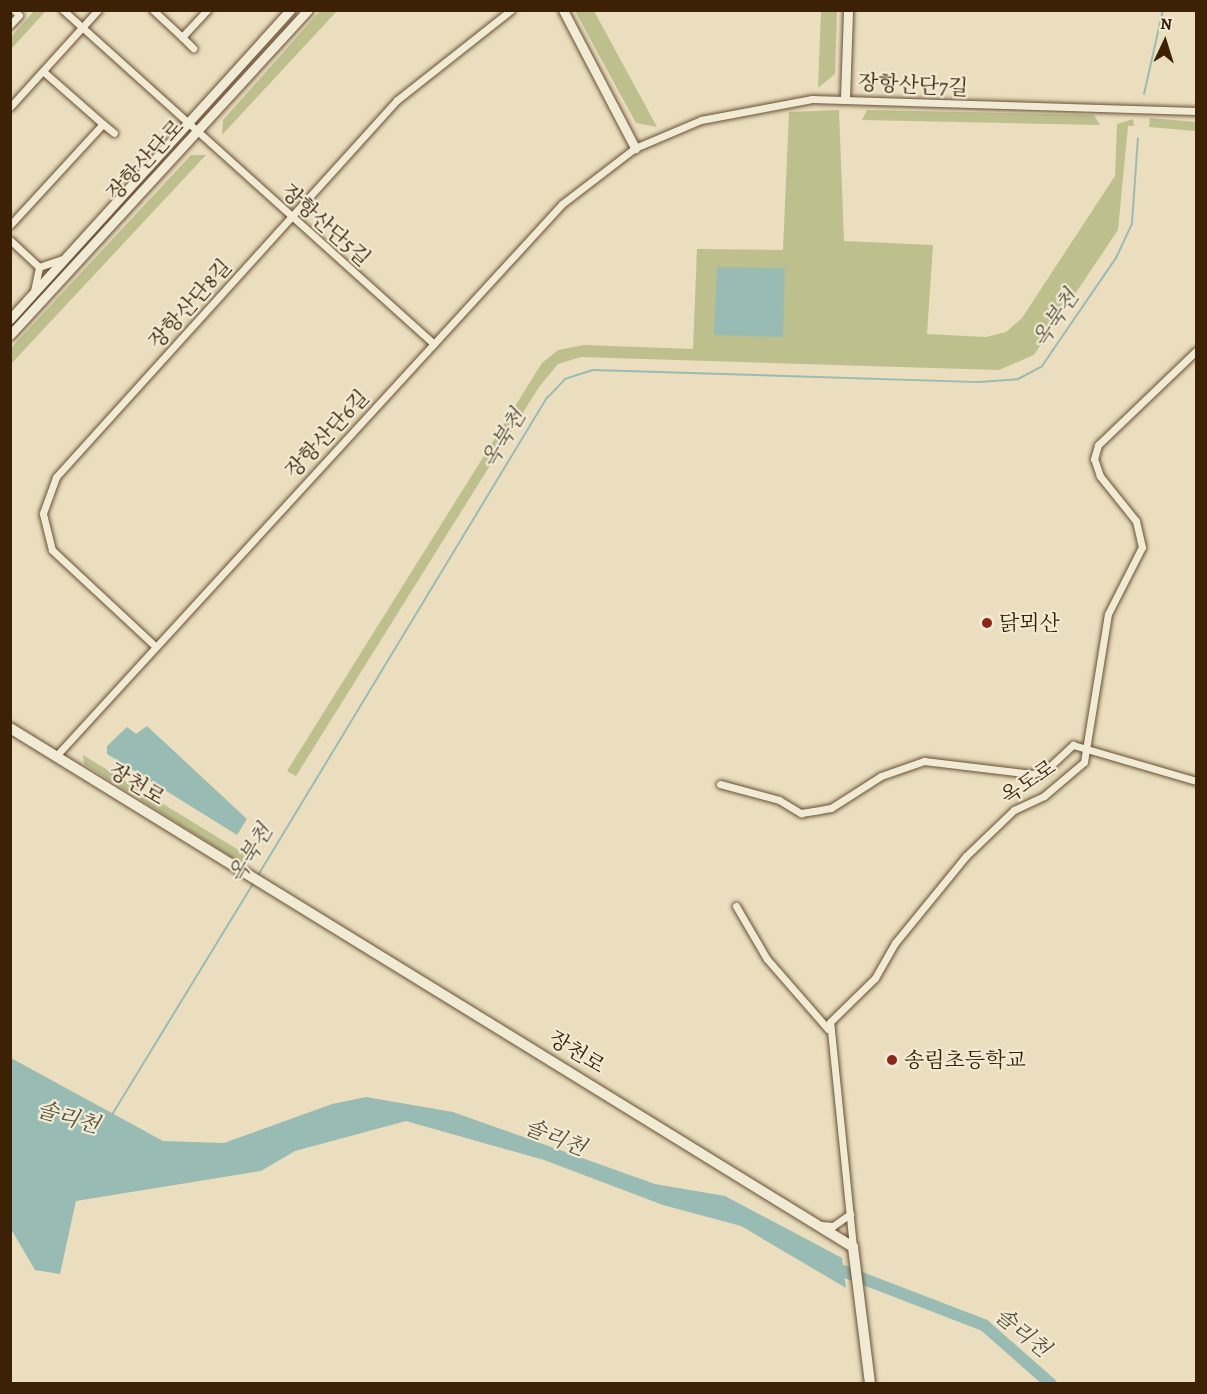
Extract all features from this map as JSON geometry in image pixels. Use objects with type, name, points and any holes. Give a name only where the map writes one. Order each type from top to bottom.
[{"type":"main road","name":"장천로","points":[[10,728],[853,1247]]},
{"type":"main road","points":[[853,1247],[870,1383]]},
{"type":"street","points":[[10,25],[19,15],[14,10]]},
{"type":"street","name":"장항산단5길","points":[[63,10],[434,344]]},
{"type":"street","points":[[10,107],[98,10]]},
{"type":"street","points":[[153,10],[193,48]]},
{"type":"street","points":[[182,37],[207,10]]},
{"type":"street","name":"장항산단로","points":[[10,319],[290,10]]},
{"type":"street","name":"장항산단로","points":[[10,335],[308,10]]},
{"type":"street","name":"장항산단8길","points":[[155,646],[52,550],[44,533],[47,495],[56,477],[397,100],[511,10]]},
{"type":"street","points":[[563,10],[635,148]]},
{"type":"street","points":[[845,98],[848,10]]},
{"type":"street","points":[[44,72],[114,133]]},
{"type":"street","name":"장항산단7길","points":[[635,148],[701,120],[753,106],[845,98],[1197,111]]},
{"type":"street","points":[[10,225],[103,124]]},
{"type":"street","name":"장항산단6길","points":[[56,756],[562,204],[635,148]]},
{"type":"street","points":[[10,240],[39,267]]},
{"type":"street","points":[[39,267],[66,258]]},
{"type":"street","points":[[33,294],[39,267]]},
{"type":"street","name":"옥도로","points":[[828,1029],[875,978],[895,943],[966,856],[1014,810],[1044,796],[1084,762],[1108,614],[1142,547],[1136,521],[1100,476],[1094,459],[1098,445],[1197,351]]},
{"type":"street","points":[[720,784],[779,800],[801,813],[831,808],[881,776],[924,761],[1032,774],[1046,770],[1073,745],[1087,752],[1197,781]]},
{"type":"street","points":[[736,906],[767,959],[828,1029],[853,1247]]},
{"type":"street","points":[[820,1225],[833,1226],[850,1214]]},
{"type":"green space","points":[[34,11],[46,11],[11,49],[11,37]]},
{"type":"green space","points":[[320,11],[337,11],[222,135],[223,120]]},
{"type":"green space","points":[[575,11],[594,11],[657,127],[636,123]]},
{"type":"green space","points":[[821,11],[837,11],[835,74],[818,88]]},
{"type":"green space","points":[[839,110],[844,241],[933,245],[927,334],[986,337],[1006,332],[1022,318],[1115,176],[1117,124],[1133,119],[1134,126],[1128,126],[1118,230],[1034,355],[999,370],[581,357],[558,364],[539,387],[296,776],[287,771],[542,363],[558,350],[584,345],[693,349],[697,249],[783,250],[789,112]]},
{"type":"green space","points":[[867,110],[1094,115],[1100,125],[862,120]]},
{"type":"green space","points":[[1150,118],[1196,122],[1196,131],[1149,127]]},
{"type":"green space","points":[[191,155],[206,155],[11,364],[11,348]]},
{"type":"green space","points":[[83,755],[245,854],[241,863],[84,764]]},
{"type":"water","points":[[717,267],[785,268],[783,337],[714,335]]},
{"type":"water","points":[[147,726],[247,819],[237,835],[107,754],[107,746],[127,727],[136,734]]},
{"type":"water","points":[[11,1058],[163,1141],[224,1143],[332,1104],[366,1097],[453,1112],[655,1184],[725,1196],[842,1258],[846,1288],[741,1226],[663,1205],[544,1160],[406,1121],[295,1151],[261,1171],[76,1201],[60,1274],[35,1270],[11,1229]]},
{"type":"waterway","points":[[1144,94],[1163,10]]},
{"type":"waterway","name":"옥북천","points":[[257,877],[546,399],[565,379],[593,370],[979,382],[1018,379],[1042,366],[1116,258],[1132,223],[1138,138]]},
{"type":"waterway","name":"옥북천","points":[[110,1118],[254,882]]},
{"type":"waterway","name":"솔리천","points":[[830,1266],[984,1325],[1051,1384]]},
{"type":"place","name":"닭뫼산","points":[[987,623]]},
{"type":"place","name":"송림초등학교","points":[[892,1060]]}]
